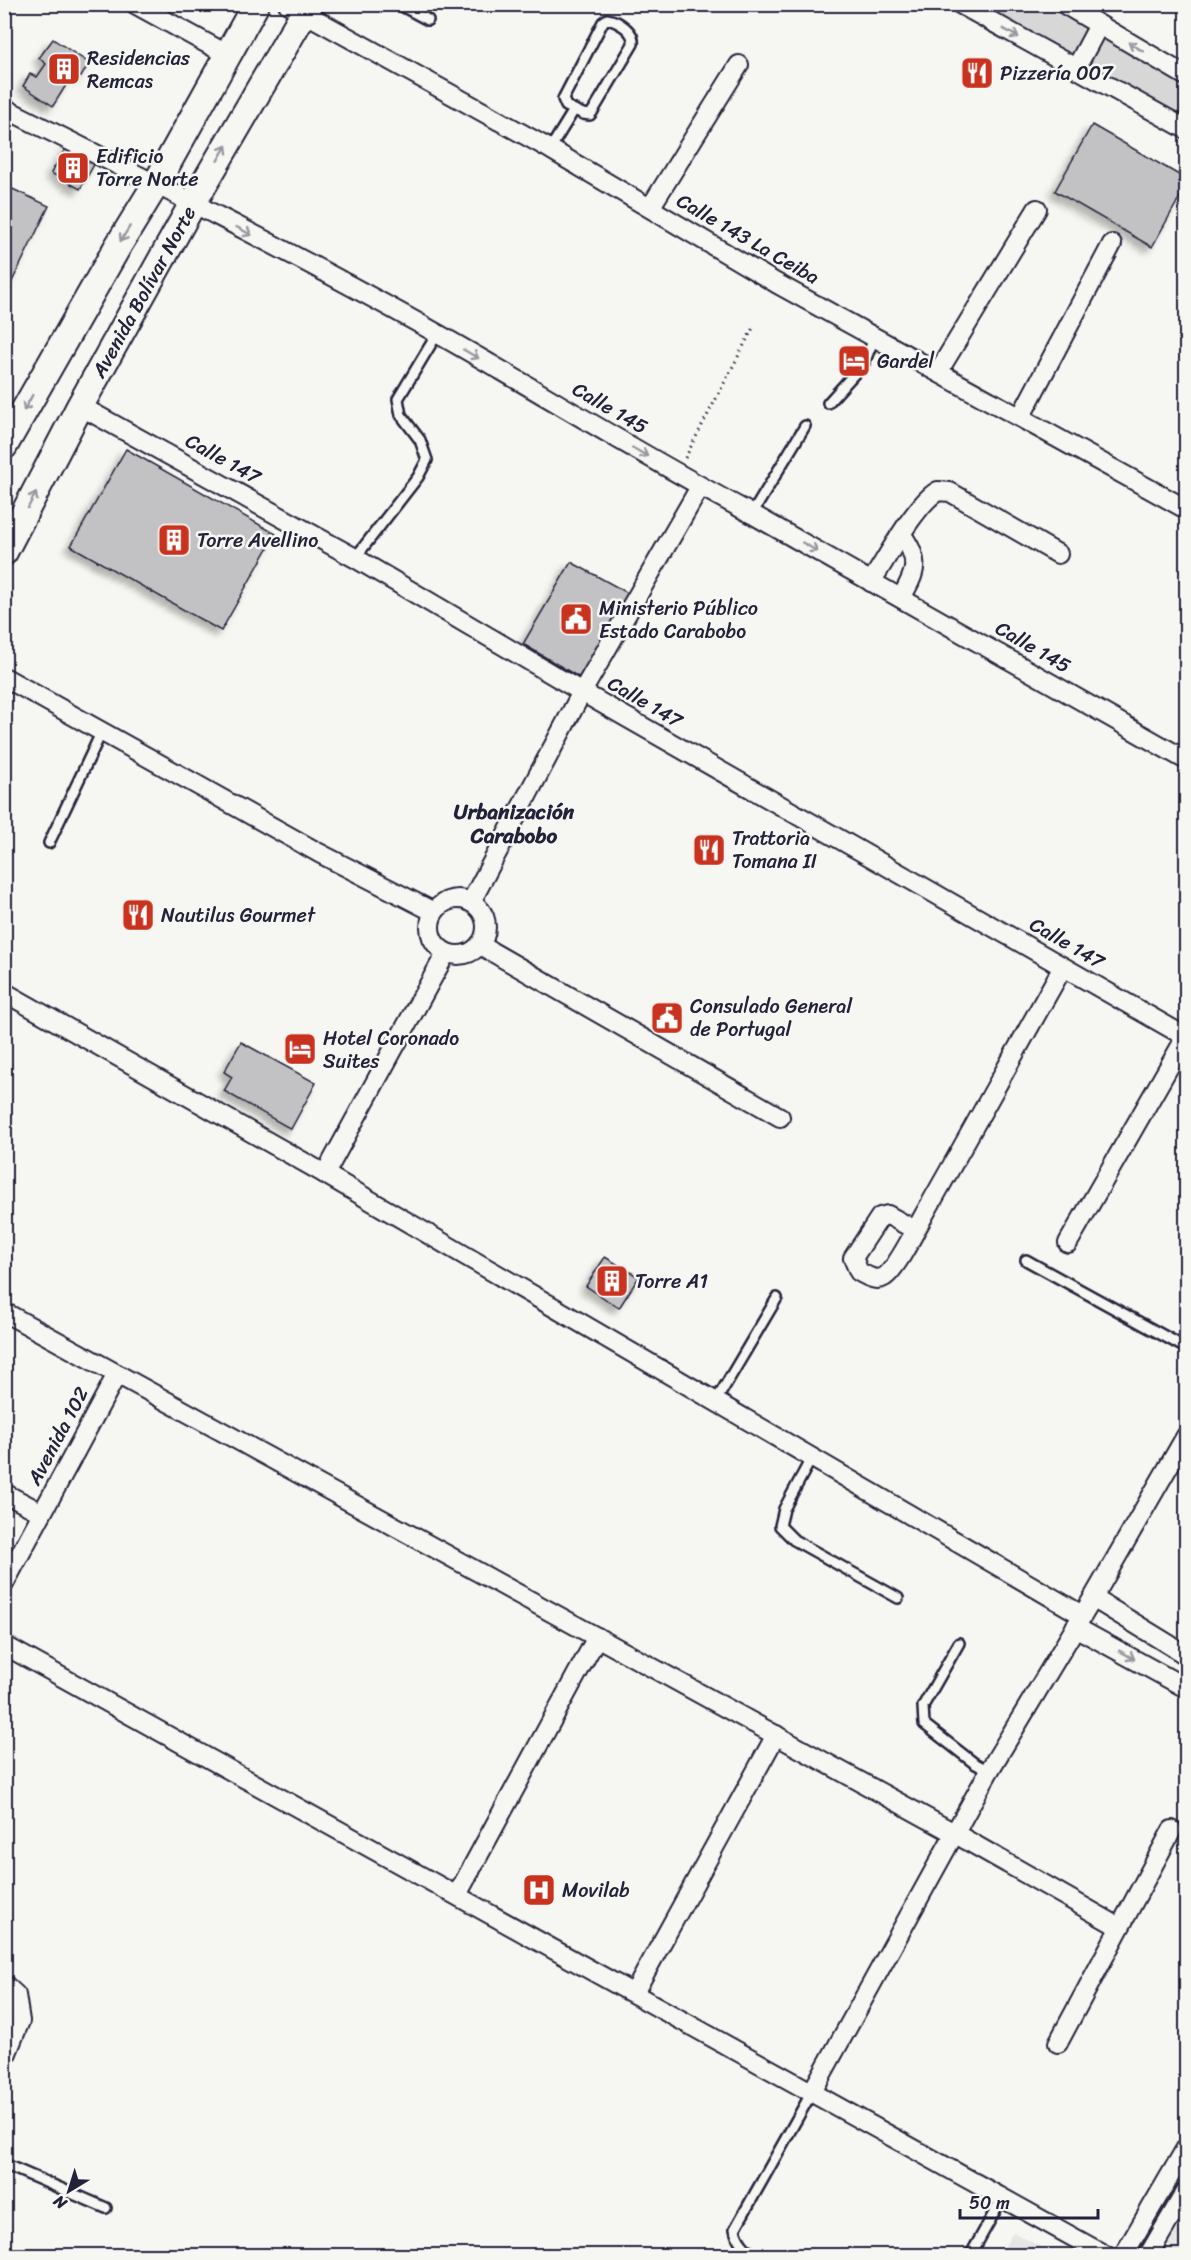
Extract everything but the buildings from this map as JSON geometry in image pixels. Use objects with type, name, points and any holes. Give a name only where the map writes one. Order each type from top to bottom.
[{"type":"main road","points":[[4,446],[156,184],[256,4]]},
{"type":"main road","name":"Avenida Bolívar Norte","points":[[4,552],[80,406],[300,8]]},
{"type":"street","points":[[135,4],[228,55]]},
{"type":"street","points":[[960,4],[1186,129]]},
{"type":"street","points":[[1064,4],[1186,76]]},
{"type":"street","name":"Calle 143 La Ceiba","points":[[300,8],[550,149],[776,283],[1186,509]]},
{"type":"street","points":[[1076,68],[1099,25]]},
{"type":"street","points":[[650,208],[739,65]]},
{"type":"street","name":"Calle 145","points":[[4,108],[193,203],[437,334],[700,487],[752,514],[1186,760]]},
{"type":"street","points":[[939,372],[1037,209]]},
{"type":"street","points":[[1021,416],[1112,244]]},
{"type":"street","name":"Calle 147","points":[[80,406],[355,558],[582,692],[1186,1037]]},
{"type":"street","points":[[471,902],[582,692],[700,487]]},
{"type":"street","points":[[872,582],[926,499],[943,490],[1058,554]]},
{"type":"street","points":[[901,598],[915,566],[910,547],[902,535]]},
{"type":"street","points":[[4,677],[319,853],[435,912]]},
{"type":"street","points":[[454,900],[471,902],[483,914],[486,922],[486,930],[480,945],[475,950],[461,956],[446,953],[440,949],[431,935],[431,919],[435,912],[447,902],[454,900]]},
{"type":"street","points":[[480,945],[780,1117]]},
{"type":"street","points":[[325,1174],[446,953]]},
{"type":"street","points":[[915,1230],[1063,967]]},
{"type":"street","points":[[4,992],[325,1174],[812,1457],[1186,1688]]},
{"type":"street","points":[[1068,1243],[1186,1037]]},
{"type":"street","points":[[4,1312],[954,1833],[1119,1928]]},
{"type":"street","name":"Avenida 102","points":[[4,1584],[117,1374]]},
{"type":"street","points":[[812,2092],[989,1771],[1093,1598],[1186,1436]]},
{"type":"street","points":[[4,1493],[42,1513]]},
{"type":"street","points":[[1093,1598],[1186,1655]]},
{"type":"street","points":[[457,1895],[597,1637]]},
{"type":"street","points":[[4,1645],[1107,2256]]},
{"type":"street","points":[[634,1993],[776,1735]]},
{"type":"street","points":[[1058,2043],[1172,1830]]},
{"type":"street","points":[[4,1984],[16,1995],[20,2021],[4,2060]]},
{"type":"street","points":[[1122,2256],[1186,2148]]},
{"type":"street","points":[[1148,2256],[1186,2191]]},
{"type":"lane","points":[[398,4],[428,20]]},
{"type":"lane","points":[[607,19],[612,20],[632,33],[633,44],[590,115],[574,110],[566,106],[563,99],[603,22],[607,19]]},
{"type":"lane","points":[[550,149],[574,110]]},
{"type":"lane","points":[[355,558],[418,477],[427,460],[420,441],[401,415],[398,399],[437,334]]},
{"type":"lane","points":[[828,403],[864,363],[875,336]]},
{"type":"lane","points":[[752,514],[805,426]]},
{"type":"lane","points":[[49,843],[102,731]]},
{"type":"lane","points":[[1026,1260],[1186,1348]]},
{"type":"lane","points":[[716,1401],[777,1298]]},
{"type":"lane","points":[[812,1457],[784,1509],[780,1526],[794,1540],[898,1598]]},
{"type":"lane","points":[[959,1643],[923,1706],[924,1724],[974,1763],[989,1771]]},
{"type":"lane","points":[[754,2256],[736,2236],[735,2229],[812,2092]]},
{"type":"lane","points":[[4,2164],[106,2208]]},
{"type":"lane","points":[[970,2256],[1003,2197]]},
{"type":"path","points":[[677,473],[754,326]]},
{"type":"shaded area","points":[[962,5],[1062,5],[1186,77],[1186,129]]},
{"type":"shaded area","points":[[1186,2202],[1186,2255],[1155,2256]]},
{"type":"shaded area","points":[[1013,2232],[1056,2255],[1000,2255]]},
{"type":"place","name":"Residencias Remcas","points":[[64,69]]},
{"type":"place","name":"Pizzería 007","points":[[977,73]]},
{"type":"place","name":"Edificio Torre Norte","points":[[73,168]]},
{"type":"place","name":"Gardel","points":[[854,361]]},
{"type":"place","name":"Torre Avellino","points":[[174,540]]},
{"type":"place","name":"Ministerio Público Estado Carabobo","points":[[576,619]]},
{"type":"place","name":"Trattoria Tomana II","points":[[709,850]]},
{"type":"place","name":"Nautilus Gourmet","points":[[138,915]]},
{"type":"place","name":"Consulado General de Portugal","points":[[667,1018]]},
{"type":"place","name":"Hotel Coronado Suites","points":[[300,1049]]},
{"type":"place","name":"Torre A1","points":[[612,1281]]},
{"type":"place","name":"Movilab","points":[[539,1890]]},
{"type":"district","name":"Urbanización Carabobo","points":[[514,824]]}]
